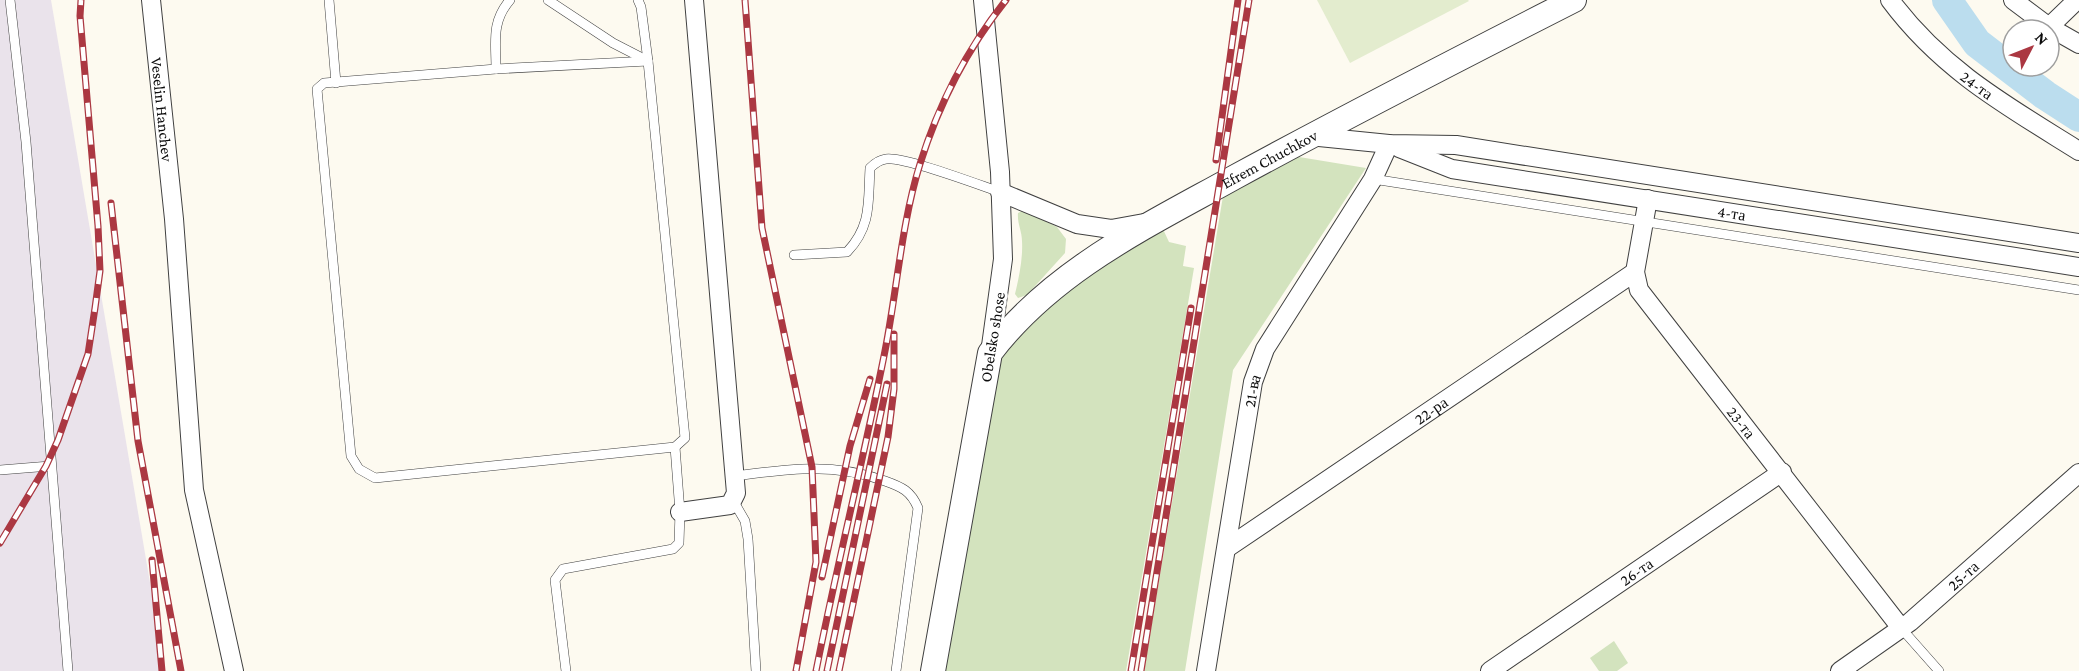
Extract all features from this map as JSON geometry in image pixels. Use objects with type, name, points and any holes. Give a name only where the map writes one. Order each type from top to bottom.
[{"type":"street","name":"Veselin Hanchev","points":[[151,0],[174,219],[194,490],[234,671]]},
{"type":"street","points":[[680,512],[730,505],[734,502],[736,493],[694,0]]},
{"type":"street","name":"Obelsko shose","points":[[933,671],[990,353],[1003,260],[1000,192],[983,0]]},
{"type":"street","name":"Efrem Chuchkov","points":[[990,353],[1010,327],[1092,257],[1150,222],[1309,136],[1574,0]]},
{"type":"street","name":"24-та","points":[[1890,0],[1913,31],[1943,60],[1983,92],[2079,151]]},
{"type":"street","points":[[2013,0],[2037,18]]},
{"type":"street","points":[[2058,18],[2077,0]]},
{"type":"street","points":[[2061,34],[2079,44]]},
{"type":"street","name":"4-та","points":[[1309,136],[1389,144],[1456,145],[2079,243]]},
{"type":"street","name":"4-та","points":[[1389,144],[1452,169],[2079,267]]},
{"type":"street","name":"21-ва","points":[[1206,671],[1253,382],[1258,364],[1265,348],[1373,179],[1389,144]]},
{"type":"street","points":[[1000,192],[1077,224],[1111,229],[1150,222]]},
{"type":"street","points":[[1635,272],[1648,199]]},
{"type":"street","name":"22-ра","points":[[1227,548],[1635,272]]},
{"type":"street","name":"23-та","points":[[1635,272],[1639,290],[1901,628]]},
{"type":"street","name":"26-та","points":[[1490,671],[1782,472]]},
{"type":"street","name":"25-та","points":[[1840,671],[1901,628],[2079,473]]},
{"type":"lane","points":[[10,0],[27,154],[68,671]]},
{"type":"lane","points":[[329,0],[336,83]]},
{"type":"lane","points":[[496,69],[494,28],[510,0]]},
{"type":"lane","points":[[548,0],[613,43],[648,61]]},
{"type":"lane","points":[[638,0],[641,7],[648,61],[686,434],[683,443],[675,447],[388,478],[375,478],[359,469],[351,456],[317,89],[324,83],[496,69],[648,61]]},
{"type":"lane","points":[[794,255],[847,252],[854,245],[866,227],[870,168],[879,161],[889,158],[1000,192]]},
{"type":"lane","points":[[1373,179],[2079,290]]},
{"type":"lane","points":[[566,671],[555,579],[563,569],[673,549],[679,543],[680,512],[675,447]]},
{"type":"lane","points":[[0,470],[50,466]]},
{"type":"lane","points":[[735,476],[812,467],[845,469],[906,489],[914,497],[918,508],[896,671]]},
{"type":"lane","points":[[734,502],[745,521],[748,539],[756,671]]},
{"type":"lane","points":[[1901,628],[1939,671]]},
{"type":"shaded area","points":[[0,0],[51,0],[165,671],[0,671]]},
{"type":"green space","points":[[1317,0],[1468,0],[1469,1],[1350,63]]},
{"type":"green space","points":[[1293,156],[1366,168],[1233,370],[1185,671],[1144,671],[1223,196]]},
{"type":"green space","points":[[1024,210],[1057,227],[1066,239],[1065,253],[1027,295],[1018,298],[1015,294],[1022,237],[1018,213]]},
{"type":"green space","points":[[1162,227],[1169,242],[1186,246],[1183,266],[1194,268],[1126,671],[944,671],[1002,355],[1020,327],[1111,253]]},
{"type":"green space","points":[[1614,641],[1628,663],[1617,671],[1599,671],[1590,658]]},
{"type":"waterway","points":[[1947,0],[1977,43],[2045,95],[2079,117]]},
{"type":"railway","points":[[0,543],[46,466],[58,440],[88,354],[95,308],[100,271],[98,226],[80,16],[81,0]]},
{"type":"railway","points":[[745,0],[762,228],[812,467],[816,562],[796,671]]},
{"type":"railway","points":[[816,671],[884,356],[904,235],[920,164],[945,98],[967,57],[1006,0]]},
{"type":"railway","points":[[1216,160],[1238,0]]},
{"type":"railway","points":[[1141,671],[1249,0]]},
{"type":"railway","points":[[111,203],[138,441],[181,671]]},
{"type":"railway","points":[[1131,671],[1191,308]]},
{"type":"railway","points":[[839,671],[888,437],[894,389],[894,334]]},
{"type":"railway","points":[[822,577],[850,446],[870,379]]},
{"type":"railway","points":[[827,671],[887,384]]},
{"type":"railway","points":[[152,560],[162,671]]}]
